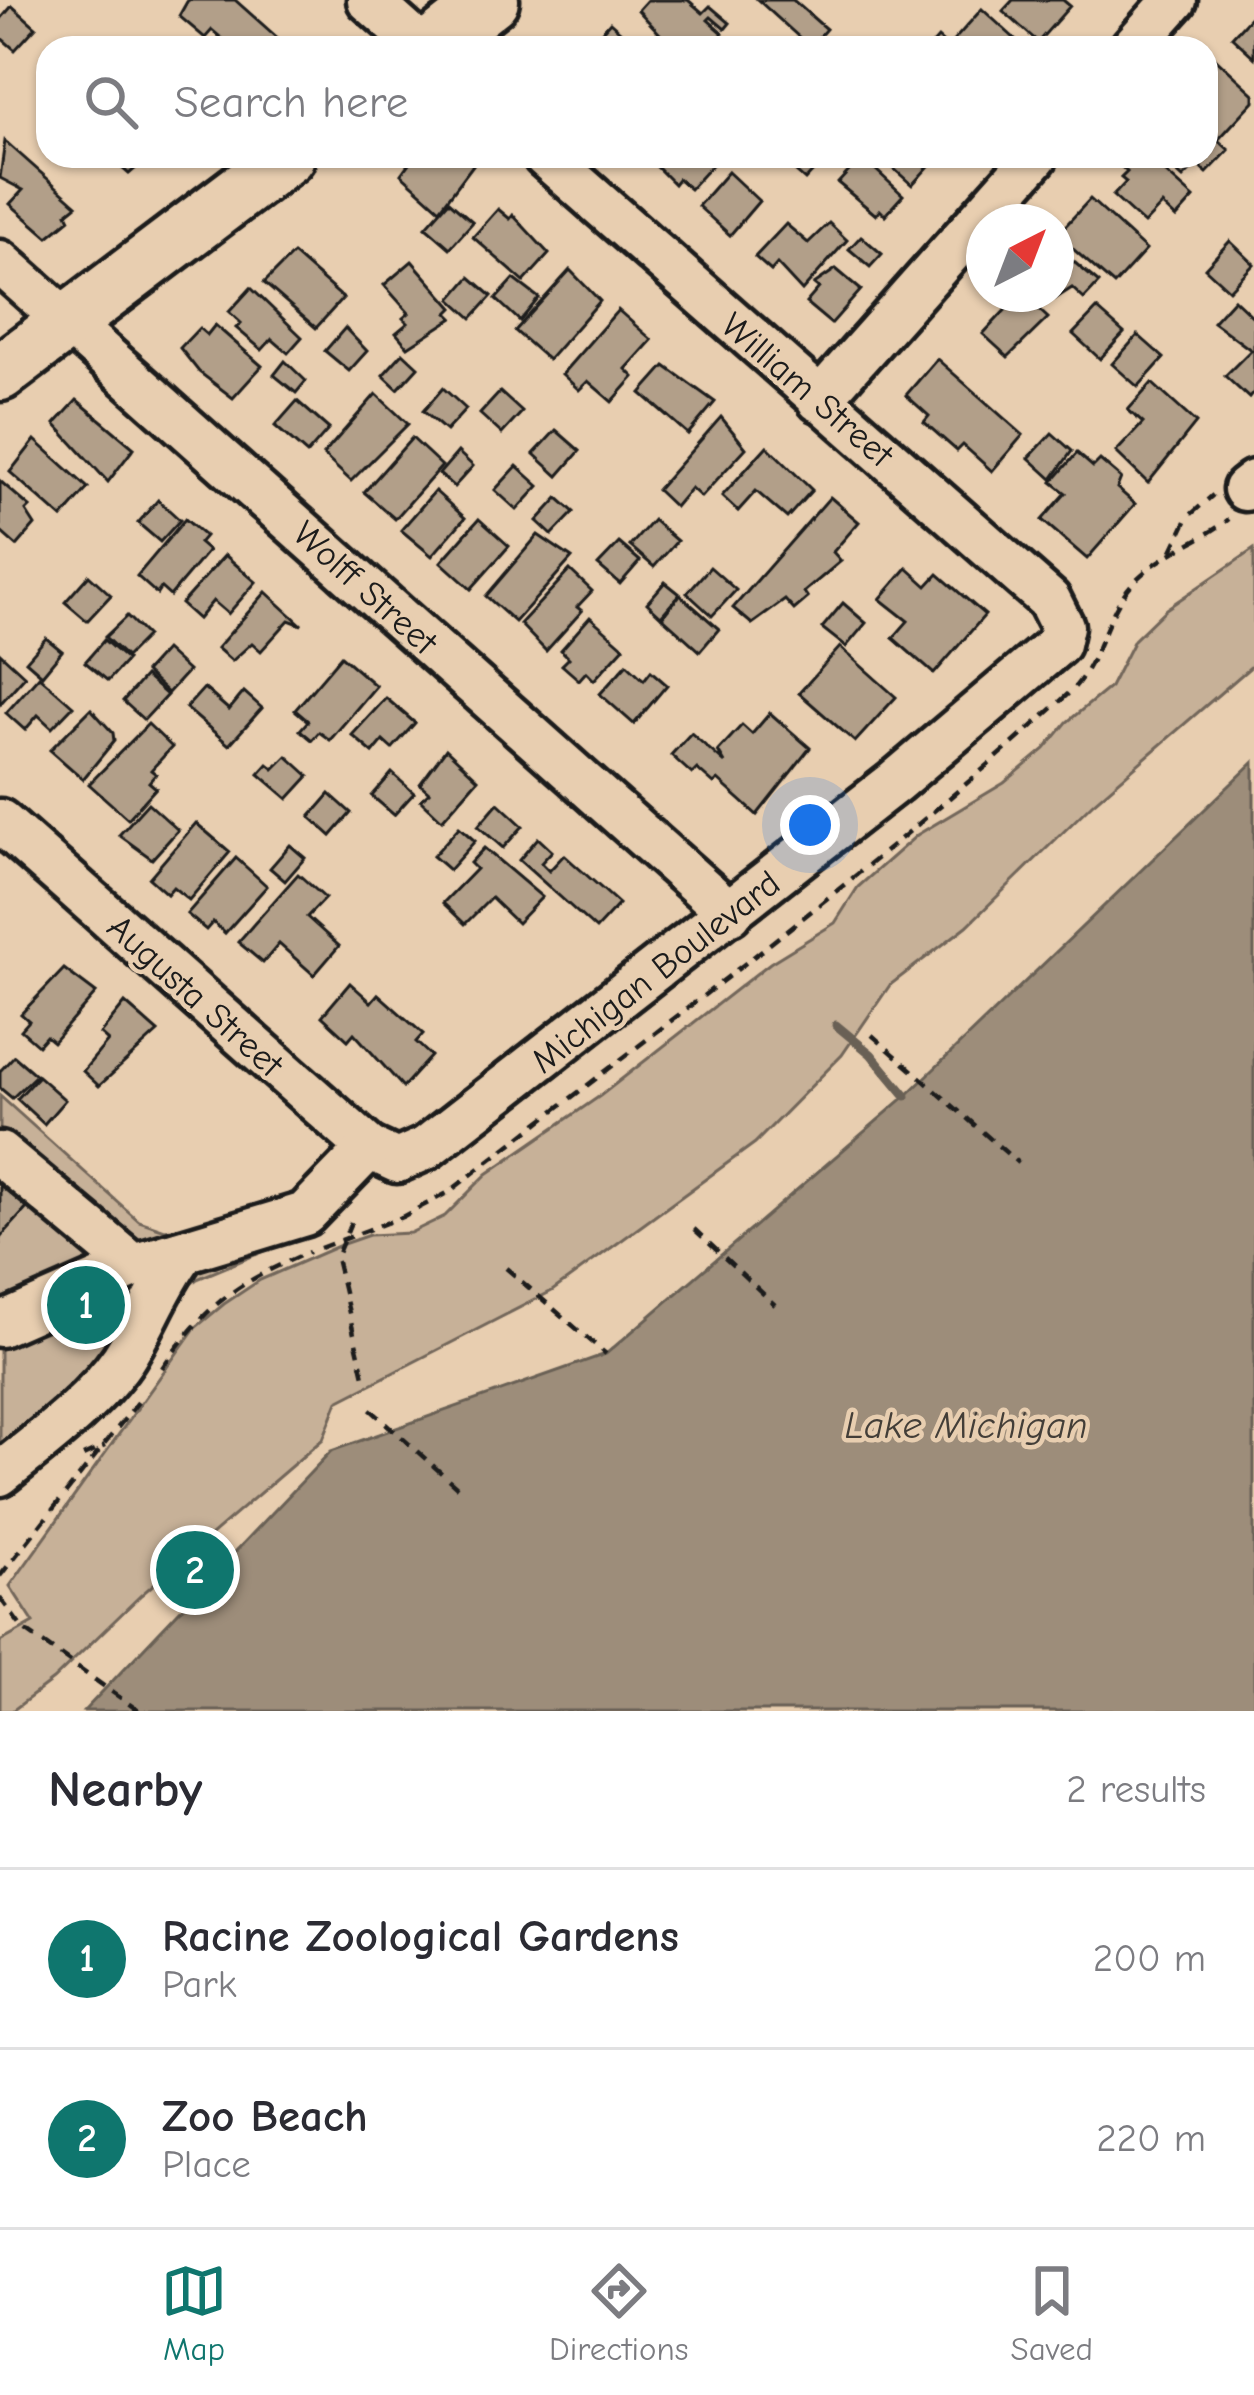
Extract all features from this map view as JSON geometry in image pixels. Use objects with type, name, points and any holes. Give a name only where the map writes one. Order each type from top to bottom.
[{"type":"main road","points":[[443,36],[491,0]]},
{"type":"main road","points":[[0,373],[271,168]]},
{"type":"street","points":[[369,0],[412,36]]},
{"type":"street","points":[[1143,36],[1175,0]]},
{"type":"street","name":"William Street","points":[[558,168],[1049,600],[1062,626]]},
{"type":"street","points":[[819,400],[1025,168]]},
{"type":"street","name":"Wolff Street","points":[[0,262],[730,913]]},
{"type":"street","name":"Michigan Boulevard","points":[[0,1324],[134,1266],[305,1214],[383,1155],[426,1148],[730,913],[1054,648],[1062,626]]},
{"type":"street","name":"Augusta Street","points":[[0,821],[383,1155]]},
{"type":"street","points":[[0,1154],[134,1266]]},
{"type":"street","points":[[0,1474],[45,1438],[122,1360],[158,1288],[183,1253]]},
{"type":"path","points":[[158,1375],[197,1318],[229,1289],[402,1217],[449,1192],[945,800],[1072,690],[1096,657],[1120,600],[1172,551],[1195,510],[1226,486],[1250,485],[1242,508],[1191,546],[1172,551]]},
{"type":"path","points":[[872,1035],[1018,1163]]},
{"type":"path","points":[[694,1229],[775,1305]]},
{"type":"path","points":[[340,1240],[336,1258],[344,1306],[364,1376]]},
{"type":"path","points":[[506,1268],[606,1354]]},
{"type":"path","points":[[0,1576],[144,1394]]},
{"type":"path","points":[[370,1409],[457,1486]]},
{"type":"path","points":[[0,1598],[23,1629],[139,1711]]},
{"type":"shaded area","points":[[1254,549],[1254,664],[1093,803],[967,926],[890,985],[842,1055],[755,1143],[552,1291],[338,1401],[323,1439],[141,1595],[53,1680],[12,1711],[0,1711],[0,1642],[34,1623],[10,1586],[195,1328],[260,1280],[369,1235],[410,1233],[445,1216],[487,1174],[600,1096],[770,963],[835,923],[858,887],[917,835],[1004,783],[1045,749],[1067,722],[1110,687],[1134,640],[1166,609]]},
{"type":"shaded area","points":[[0,1096],[139,1221],[165,1230],[246,1218],[313,1231],[197,1279],[182,1291],[0,1488]]},
{"type":"water","name":"Lake Michigan","points":[[1254,762],[1254,1711],[84,1711],[331,1451],[606,1354],[906,1096]]},
{"type":"building","points":[[188,0],[235,0],[276,36],[219,36],[212,30],[203,36],[179,16]]},
{"type":"building","points":[[647,0],[688,0],[703,13],[710,6],[730,23],[725,29],[711,17],[708,20],[721,36],[662,36],[638,10]]},
{"type":"building","points":[[758,0],[793,0],[826,29],[820,36],[798,36]]},
{"type":"building","points":[[1013,0],[1063,0],[1070,6],[1043,36],[1031,36],[1003,11]]},
{"type":"building","points":[[12,6],[36,27],[15,50],[0,37],[0,20]]},
{"type":"building","points":[[982,9],[1012,36],[958,36]]},
{"type":"building","points":[[1254,13],[1254,57],[1232,37]]},
{"type":"building","points":[[610,22],[626,36],[598,36]]},
{"type":"building","points":[[1218,61],[1254,94],[1254,101],[1218,140]]},
{"type":"building","points":[[1218,140],[1229,150],[1218,162]]},
{"type":"building","points":[[5,141],[77,205],[67,213],[70,219],[48,237],[10,204],[23,190],[0,178]]},
{"type":"building","points":[[405,168],[471,168],[440,209],[401,174]]},
{"type":"building","points":[[658,168],[709,168],[690,189],[678,179],[674,184]]},
{"type":"building","points":[[792,168],[816,168],[805,180]]},
{"type":"building","points":[[852,168],[874,168],[903,195],[885,215],[880,210],[876,215],[838,183]]},
{"type":"building","points":[[893,168],[927,168],[912,185]]},
{"type":"building","points":[[1123,168],[1160,168],[1194,198],[1176,218],[1162,205],[1144,224],[1113,196],[1126,182],[1121,178],[1127,172]]},
{"type":"building","points":[[1172,168],[1193,168],[1183,178]]},
{"type":"building","points":[[728,172],[759,201],[730,235],[698,206]]},
{"type":"building","points":[[1090,199],[1146,250],[1114,285],[1074,250],[1074,216]]},
{"type":"building","points":[[449,201],[473,222],[450,248],[426,227]]},
{"type":"building","points":[[498,209],[510,219],[513,215],[549,254],[524,282],[473,237]]},
{"type":"building","points":[[829,223],[847,240],[802,291],[777,264],[771,271],[755,257],[786,224],[808,243]]},
{"type":"building","points":[[861,236],[882,254],[870,267],[849,249]]},
{"type":"building","points":[[1230,241],[1254,264],[1229,290],[1205,268]]},
{"type":"building","points":[[293,254],[343,298],[316,328],[264,283]]},
{"type":"building","points":[[412,261],[453,308],[448,313],[453,318],[408,347],[396,333],[408,323],[403,318],[409,313],[384,285]]},
{"type":"building","points":[[1074,262],[1099,283],[1084,299],[1074,290]]},
{"type":"building","points":[[836,269],[861,290],[831,324],[806,303],[819,288],[814,284]]},
{"type":"building","points":[[570,270],[600,301],[548,360],[515,331]]},
{"type":"building","points":[[470,277],[492,296],[472,318],[451,299]]},
{"type":"building","points":[[514,279],[539,298],[520,321],[496,299]]},
{"type":"building","points":[[251,288],[302,337],[288,353],[272,339],[262,350],[236,328],[241,323],[229,312]]},
{"type":"building","points":[[1234,299],[1254,318],[1254,392],[1249,398],[1225,376],[1251,350],[1213,322]]},
{"type":"building","points":[[1097,309],[1124,333],[1100,359],[1073,334]]},
{"type":"building","points":[[618,310],[652,340],[626,369],[634,377],[612,402],[588,381],[579,390],[562,374]]},
{"type":"building","points":[[1003,312],[1042,312],[1048,318],[1008,357],[983,334]]},
{"type":"building","points":[[215,325],[262,366],[233,398],[199,372],[180,348],[199,328],[207,335]]},
{"type":"building","points":[[345,328],[367,351],[349,371],[325,351]]},
{"type":"building","points":[[1138,335],[1164,358],[1138,387],[1112,364]]},
{"type":"building","points":[[403,353],[418,367],[398,389],[383,375]]},
{"type":"building","points":[[937,359],[1023,435],[992,471],[963,445],[957,451],[924,422],[929,416],[906,395]]},
{"type":"building","points":[[285,361],[306,381],[296,393],[274,375]]},
{"type":"building","points":[[665,366],[715,402],[688,434],[641,393]]},
{"type":"building","points":[[1152,383],[1196,423],[1148,483],[1116,452],[1143,423],[1128,410]]},
{"type":"building","points":[[443,388],[466,409],[446,431],[423,411]]},
{"type":"building","points":[[500,392],[522,412],[502,434],[480,414]]},
{"type":"building","points":[[376,394],[408,424],[351,481],[323,455]]},
{"type":"building","points":[[77,400],[134,448],[108,482],[55,424]]},
{"type":"building","points":[[297,401],[329,429],[307,454],[275,426]]},
{"type":"building","points":[[721,417],[746,448],[701,497],[691,488],[675,507],[657,490]]},
{"type":"building","points":[[556,430],[580,451],[558,476],[534,454]]},
{"type":"building","points":[[1052,433],[1072,451],[1052,479],[1029,458]]},
{"type":"building","points":[[412,438],[442,466],[395,519],[364,492]]},
{"type":"building","points":[[35,440],[88,488],[62,518],[10,472]]},
{"type":"building","points":[[767,446],[812,490],[787,518],[756,491],[738,511],[722,496]]},
{"type":"building","points":[[458,452],[473,466],[454,487],[439,474]]},
{"type":"building","points":[[1077,453],[1093,467],[1100,460],[1121,478],[1117,488],[1135,504],[1087,559],[1042,520],[1066,493],[1052,482]]},
{"type":"building","points":[[517,466],[539,486],[517,510],[495,490]]},
{"type":"building","points":[[0,481],[30,507],[26,511],[35,525],[17,546],[0,531]]},
{"type":"building","points":[[435,491],[465,518],[432,556],[401,530]]},
{"type":"building","points":[[830,497],[859,522],[833,552],[841,561],[804,592],[808,598],[794,610],[785,600],[752,624],[733,608]]},
{"type":"building","points":[[558,498],[574,512],[552,535],[537,521]]},
{"type":"building","points":[[158,500],[180,520],[160,542],[138,523]]},
{"type":"building","points":[[185,519],[205,536],[199,543],[208,551],[170,596],[161,588],[157,594],[137,576]]},
{"type":"building","points":[[479,519],[509,546],[471,589],[441,562]]},
{"type":"building","points":[[653,520],[677,541],[654,567],[630,546]]},
{"type":"building","points":[[538,535],[572,558],[515,622],[486,596]]},
{"type":"building","points":[[619,543],[640,561],[620,584],[598,565]]},
{"type":"building","points":[[225,555],[256,582],[228,614],[213,601],[198,619],[181,604]]},
{"type":"building","points":[[710,567],[736,590],[712,616],[687,593]]},
{"type":"building","points":[[907,568],[927,586],[938,574],[985,615],[934,674],[893,638],[908,621],[880,599]]},
{"type":"building","points":[[570,570],[592,591],[577,607],[582,611],[546,651],[520,624]]},
{"type":"building","points":[[89,575],[111,595],[87,621],[65,602]]},
{"type":"building","points":[[665,582],[680,594],[661,616],[647,603]]},
{"type":"building","points":[[266,592],[302,625],[289,620],[261,651],[252,643],[232,661],[217,648]]},
{"type":"building","points":[[680,595],[719,629],[700,651],[662,617]]},
{"type":"building","points":[[843,603],[866,623],[846,647],[822,628]]},
{"type":"building","points":[[127,616],[147,636],[126,657],[105,637]]},
{"type":"building","points":[[590,617],[624,647],[594,680],[586,672],[579,680],[562,665],[569,658],[561,650]]},
{"type":"building","points":[[46,638],[62,651],[42,675],[26,661]]},
{"type":"building","points":[[104,640],[127,660],[108,681],[85,662]]},
{"type":"building","points":[[840,647],[896,697],[855,742],[799,693]]},
{"type":"building","points":[[165,650],[188,671],[168,693],[145,672]]},
{"type":"building","points":[[0,653],[25,676],[0,704]]},
{"type":"building","points":[[341,656],[376,686],[330,740],[319,732],[312,740],[300,730],[308,721],[295,710]]},
{"type":"building","points":[[627,664],[644,680],[651,671],[667,685],[634,724],[600,694]]},
{"type":"building","points":[[39,676],[73,706],[52,728],[38,715],[25,730],[6,713]]},
{"type":"building","points":[[145,676],[167,695],[144,720],[123,701]]},
{"type":"building","points":[[204,688],[229,710],[244,692],[262,708],[229,745],[186,708]]},
{"type":"building","points":[[386,698],[415,723],[392,749],[383,741],[373,753],[352,735]]},
{"type":"building","points":[[91,709],[113,733],[114,741],[83,779],[50,750]]},
{"type":"building","points":[[770,713],[810,748],[757,815],[718,780],[714,784],[697,769],[692,774],[671,755],[691,733],[725,763],[718,751],[742,725],[752,734]]},
{"type":"building","points":[[148,724],[172,747],[151,770],[156,774],[149,782],[156,788],[128,819],[89,784]]},
{"type":"building","points":[[446,749],[478,779],[442,820],[421,800],[429,792],[420,784]]},
{"type":"building","points":[[287,756],[309,776],[288,799],[259,774],[268,764],[274,769]]},
{"type":"building","points":[[392,773],[414,793],[394,815],[372,796]]},
{"type":"building","points":[[330,794],[351,813],[331,836],[310,817]]},
{"type":"building","points":[[148,803],[178,830],[152,859],[119,835]]},
{"type":"building","points":[[498,803],[523,826],[503,848],[478,826]]},
{"type":"building","points":[[196,823],[230,852],[189,900],[173,887],[167,894],[149,878]]},
{"type":"building","points":[[459,827],[475,841],[449,870],[433,856]]},
{"type":"building","points":[[538,838],[552,851],[541,863],[549,871],[564,855],[619,904],[596,929],[519,860]]},
{"type":"building","points":[[290,845],[305,858],[285,881],[270,868]]},
{"type":"building","points":[[484,848],[542,897],[517,923],[491,898],[465,924],[443,903],[476,869],[470,863]]},
{"type":"building","points":[[236,858],[267,886],[225,933],[213,922],[206,930],[187,914]]},
{"type":"building","points":[[298,874],[325,898],[307,917],[339,946],[314,975],[279,944],[263,963],[238,942]]},
{"type":"building","points":[[64,969],[96,993],[53,1042],[46,1036],[38,1045],[21,1030],[29,1021],[21,1014]]},
{"type":"building","points":[[350,983],[371,1002],[378,994],[423,1034],[416,1042],[431,1056],[403,1087],[354,1033],[348,1040],[322,1016]]},
{"type":"building","points":[[125,1003],[158,1032],[99,1086],[83,1071],[108,1041],[100,1034]]},
{"type":"building","points":[[14,1056],[36,1075],[12,1098],[0,1088],[0,1071]]},
{"type":"building","points":[[38,1076],[65,1100],[44,1124],[17,1099]]},
{"type":"building","points":[[0,1184],[27,1208],[0,1238]]},
{"type":"waterway","points":[[836,1025],[871,1054],[906,1096]]},
{"type":"place","name":"Racine Zoological Gardens","points":[[86,1305]]},
{"type":"place","name":"Zoo Beach","points":[[195,1570]]}]
